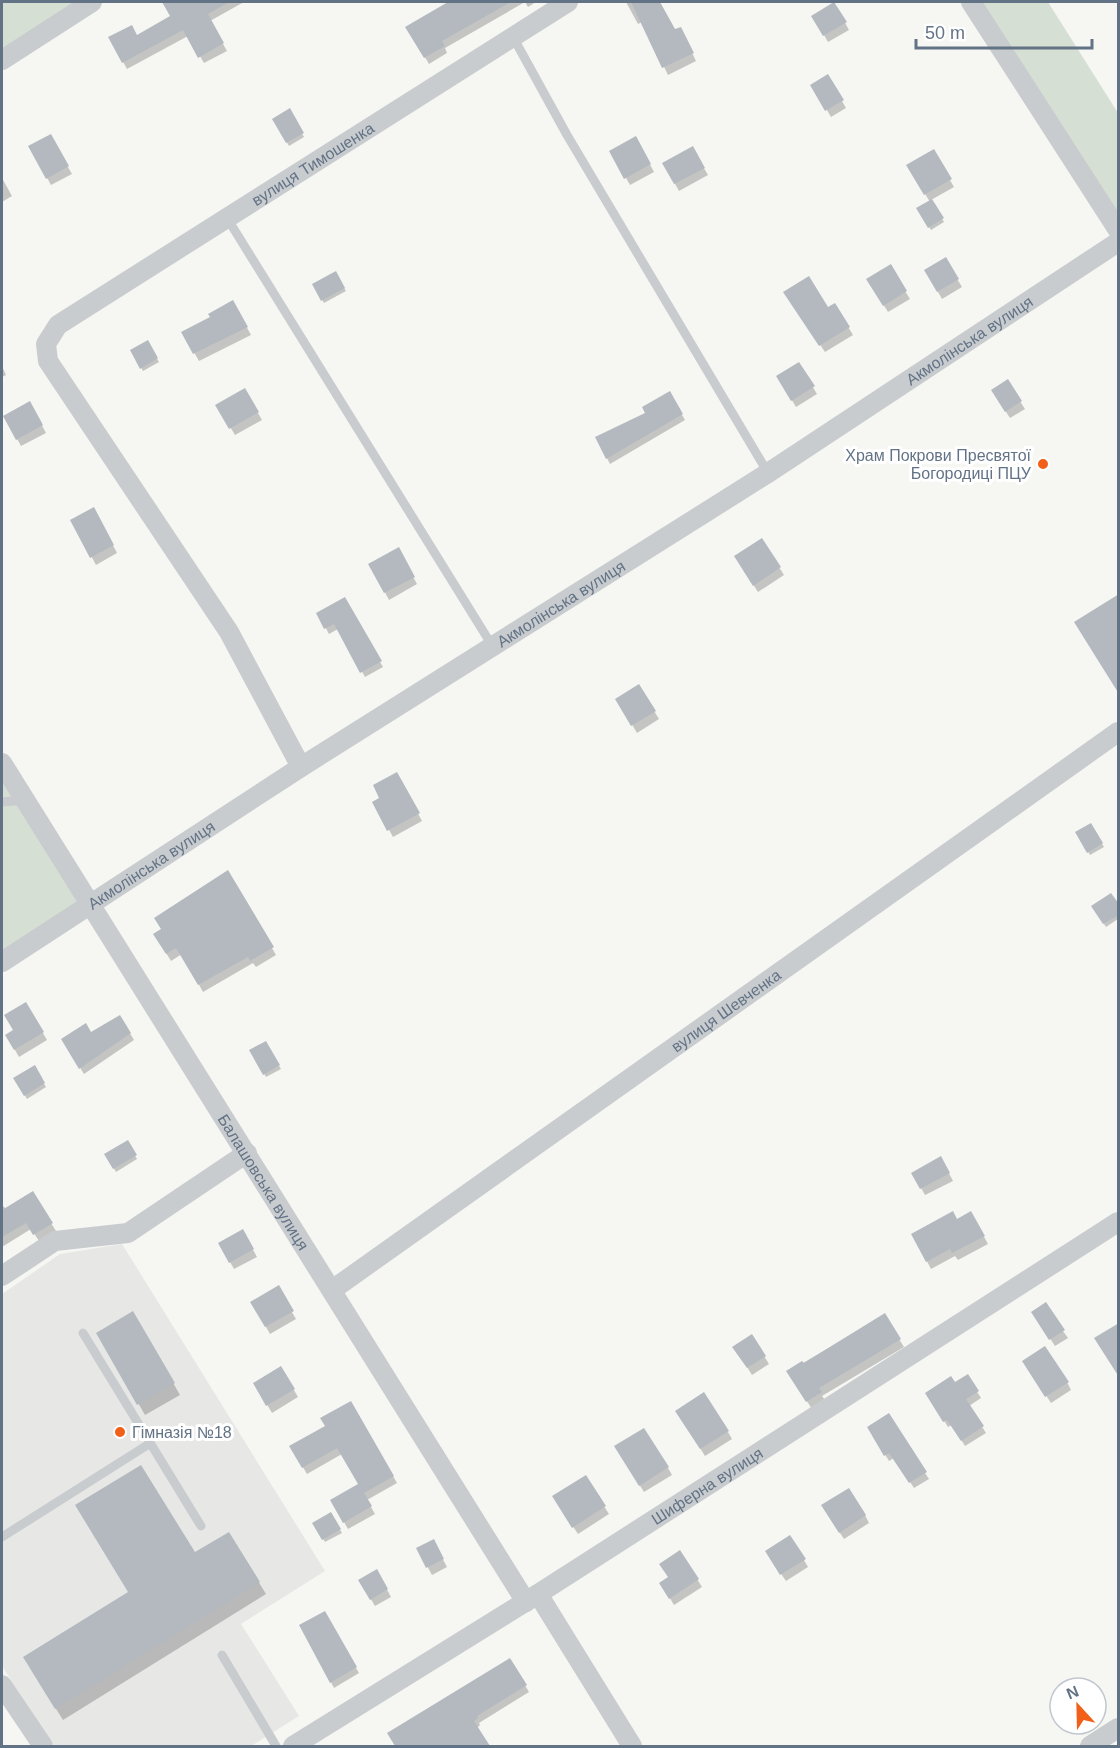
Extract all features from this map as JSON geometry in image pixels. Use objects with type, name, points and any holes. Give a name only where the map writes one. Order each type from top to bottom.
[{"type":"street","points":[[2,60],[92,2]]},
{"type":"street","name":"вулиця Тимошенка","points":[[301,767],[230,632],[48,361],[46,344],[58,325],[568,2]]},
{"type":"street","points":[[971,2],[1119,230]]},
{"type":"street","name":"Акмолінська вулиця","points":[[2,962],[301,767],[494,648],[768,473],[1119,242]]},
{"type":"street","name":"вулиця Шевченка","points":[[332,1290],[1119,732]]},
{"type":"street","name":"Балашовська вулиця","points":[[2,762],[332,1290],[532,1598],[632,1746]]},
{"type":"street","points":[[2,1276],[55,1241],[128,1233],[247,1154]]},
{"type":"street","name":"Шиферна вулиця","points":[[293,1746],[532,1598],[1119,1222]]},
{"type":"street","points":[[2,1685],[43,1746]]},
{"type":"street","points":[[1090,1746],[1119,1728]]},
{"type":"lane","points":[[513,37],[567,135],[768,473]]},
{"type":"lane","points":[[227,218],[494,648]]},
{"type":"lane","points":[[2,802],[26,800]]},
{"type":"lane","points":[[83,1333],[201,1526]]},
{"type":"lane","points":[[2,1537],[149,1444]]},
{"type":"lane","points":[[222,1656],[276,1746]]},
{"type":"shaded area","points":[[2,2],[92,2],[2,60]]},
{"type":"shaded area","points":[[971,2],[1048,2],[1118,113],[1118,230]]},
{"type":"shaded area","points":[[2,763],[92,904],[2,962]]},
{"type":"shaded area","name":"Гімназія №18","points":[[122,1244],[325,1571],[241,1624],[299,1716],[251,1746],[54,1746],[2,1666],[2,1294],[60,1254]]},
{"type":"building","points":[[162,2],[229,2],[208,14],[224,43],[198,58],[183,30],[122,63],[108,37],[132,25],[137,35],[170,16]]},
{"type":"building","points":[[448,2],[511,2],[442,41],[445,46],[424,58],[405,27]]},
{"type":"building","points":[[631,2],[660,2],[675,29],[681,27],[694,53],[662,68]]},
{"type":"building","points":[[834,2],[847,22],[823,36],[811,16]]},
{"type":"building","points":[[828,74],[844,100],[825,111],[810,85]]},
{"type":"building","points":[[290,108],[304,133],[286,143],[272,119]]},
{"type":"building","points":[[51,134],[69,166],[46,179],[28,146]]},
{"type":"building","points":[[636,136],[651,164],[624,179],[609,151]]},
{"type":"building","points":[[693,146],[705,168],[674,184],[662,163]]},
{"type":"building","points":[[934,149],[952,179],[924,195],[906,165]]},
{"type":"building","points":[[932,199],[944,218],[928,228],[916,208]]},
{"type":"building","points":[[946,257],[959,279],[937,292],[924,270]]},
{"type":"building","points":[[891,264],[907,291],[883,306],[866,279]]},
{"type":"building","points":[[336,271],[345,288],[321,301],[312,284]]},
{"type":"building","points":[[809,276],[828,307],[835,303],[850,327],[819,346],[783,292]]},
{"type":"building","points":[[233,300],[248,327],[193,354],[181,332],[210,317],[208,314]]},
{"type":"building","points":[[148,340],[158,358],[140,369],[130,350]]},
{"type":"building","points":[[799,362],[815,386],[791,401],[776,376]]},
{"type":"building","points":[[1008,379],[1022,401],[1005,412],[991,390]]},
{"type":"building","points":[[245,388],[259,412],[229,429],[215,405]]},
{"type":"building","points":[[670,391],[683,414],[606,459],[595,437],[645,413],[642,407]]},
{"type":"building","points":[[30,401],[43,425],[16,440],[3,416]]},
{"type":"building","points":[[94,507],[114,545],[90,558],[70,520]]},
{"type":"building","points":[[762,538],[781,567],[753,586],[734,556]]},
{"type":"building","points":[[399,547],[415,577],[384,593],[368,564]]},
{"type":"building","points":[[1119,594],[1119,694],[1074,622]]},
{"type":"building","points":[[345,597],[382,661],[360,673],[334,624],[324,629],[316,613]]},
{"type":"building","points":[[639,684],[656,711],[631,726],[615,699]]},
{"type":"building","points":[[397,772],[420,813],[387,831],[372,802],[379,798],[373,785]]},
{"type":"building","points":[[1091,823],[1103,843],[1087,853],[1075,832]]},
{"type":"building","points":[[228,870],[274,947],[250,961],[248,957],[198,985],[176,948],[166,954],[153,934],[161,929],[154,918]]},
{"type":"building","points":[[1111,893],[1119,904],[1119,915],[1103,924],[1091,906]]},
{"type":"building","points":[[26,1002],[44,1032],[14,1050],[5,1035],[13,1030],[4,1015]]},
{"type":"building","points":[[120,1015],[131,1033],[79,1069],[61,1039],[86,1023],[91,1032]]},
{"type":"building","points":[[266,1041],[280,1065],[263,1075],[249,1050]]},
{"type":"building","points":[[35,1065],[45,1083],[24,1096],[13,1078]]},
{"type":"building","points":[[128,1140],[137,1155],[113,1169],[104,1154]]},
{"type":"building","points":[[941,1156],[950,1173],[920,1189],[911,1173]]},
{"type":"building","points":[[33,1191],[53,1223],[33,1235],[26,1223],[2,1237],[2,1210]]},
{"type":"building","points":[[953,1211],[957,1219],[971,1211],[985,1236],[952,1253],[950,1249],[926,1262],[911,1234]]},
{"type":"building","points":[[243,1229],[254,1249],[229,1263],[218,1243]]},
{"type":"building","points":[[279,1285],[294,1311],[265,1327],[250,1302]]},
{"type":"building","points":[[1046,1302],[1065,1330],[1049,1340],[1031,1312]]},
{"type":"building","points":[[133,1311],[175,1383],[137,1405],[96,1333]]},
{"type":"building","points":[[885,1313],[901,1339],[819,1388],[822,1392],[806,1402],[786,1371],[802,1361],[804,1363]]},
{"type":"building","points":[[1119,1323],[1119,1377],[1094,1338]]},
{"type":"building","points":[[752,1334],[766,1356],[747,1368],[732,1347]]},
{"type":"building","points":[[1045,1346],[1069,1382],[1045,1397],[1022,1361]]},
{"type":"building","points":[[281,1366],[295,1389],[266,1406],[253,1383]]},
{"type":"building","points":[[968,1374],[979,1391],[966,1399],[984,1426],[961,1441],[947,1420],[943,1422],[925,1393],[951,1376],[955,1382]]},
{"type":"building","points":[[704,1392],[729,1431],[700,1449],[675,1411]]},
{"type":"building","points":[[351,1401],[394,1476],[364,1493],[372,1506],[343,1523],[330,1500],[358,1484],[337,1448],[302,1468],[289,1446],[325,1426],[320,1418]]},
{"type":"building","points":[[889,1413],[927,1472],[909,1483],[889,1453],[884,1456],[867,1427]]},
{"type":"building","points":[[644,1428],[669,1467],[639,1486],[614,1446]]},
{"type":"building","points":[[141,1465],[195,1552],[229,1532],[260,1582],[55,1709],[23,1657],[128,1592],[75,1505]]},
{"type":"building","points":[[586,1475],[606,1506],[572,1528],[552,1496]]},
{"type":"building","points":[[849,1488],[866,1515],[839,1533],[821,1505]]},
{"type":"building","points":[[331,1512],[341,1529],[322,1540],[312,1523]]},
{"type":"building","points":[[790,1535],[806,1559],[780,1575],[765,1551]]},
{"type":"building","points":[[434,1539],[444,1559],[426,1568],[416,1548]]},
{"type":"building","points":[[680,1550],[699,1579],[669,1599],[659,1583],[668,1577],[659,1564]]},
{"type":"building","points":[[377,1569],[388,1589],[370,1600],[358,1580]]},
{"type":"building","points":[[325,1611],[357,1667],[330,1683],[299,1625]]},
{"type":"building","points":[[510,1658],[527,1685],[477,1716],[478,1718],[474,1721],[490,1746],[395,1746],[387,1733]]},
{"type":"place","name":"Храм Покрови Пресвятої Богородиці ПЦУ","points":[[1043,464]]},
{"type":"place","name":"Гімназія №18","points":[[120,1432]]}]
